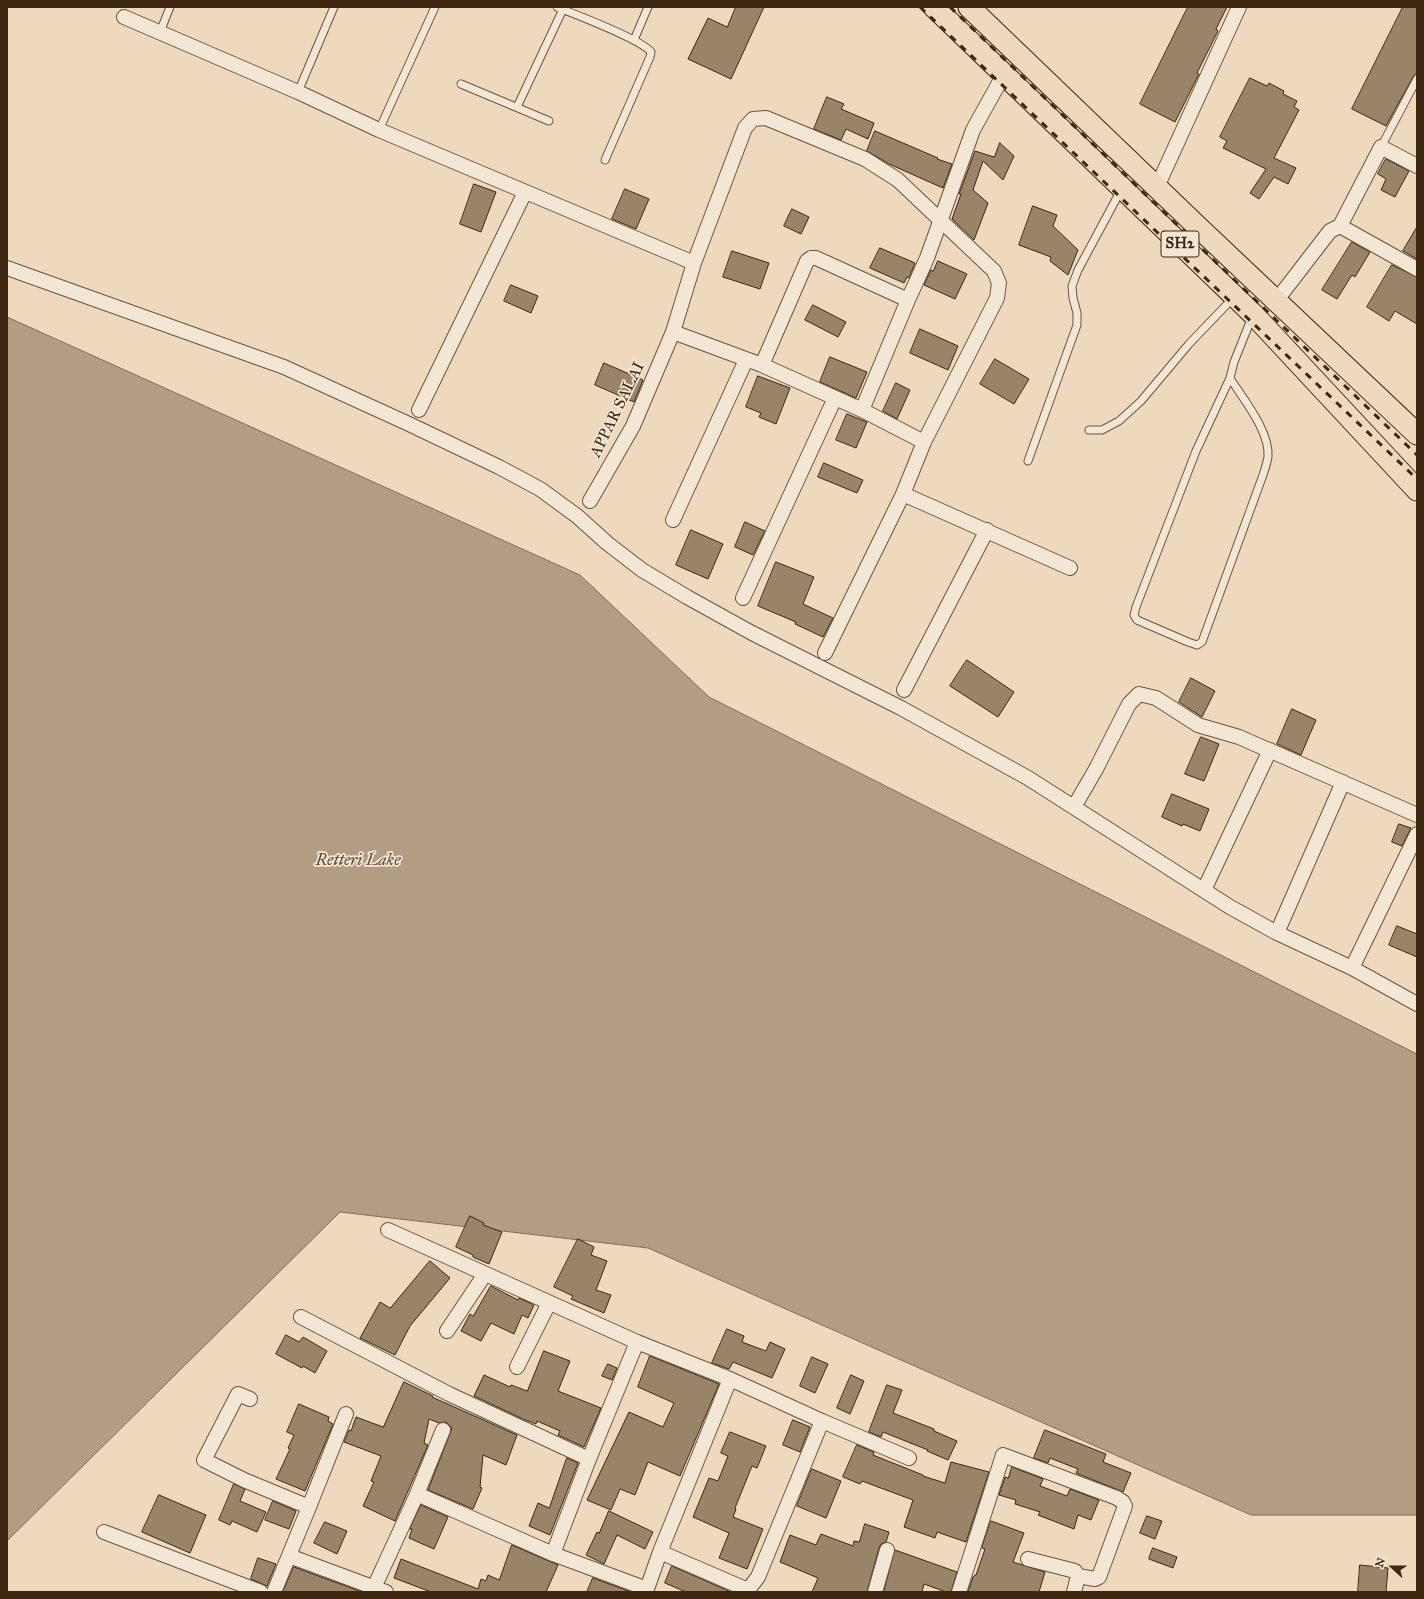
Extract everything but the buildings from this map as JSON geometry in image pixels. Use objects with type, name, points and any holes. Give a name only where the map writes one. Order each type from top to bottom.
[{"type":"main road","name":"SH2","points":[[934,7],[1253,314],[1417,490]]},
{"type":"main road","name":"SH2","points":[[969,7],[1417,434]]},
{"type":"street","points":[[1157,187],[1239,7]]},
{"type":"street","points":[[124,17],[298,92],[379,130],[694,263]]},
{"type":"street","points":[[862,410],[927,258],[973,130],[1004,74]]},
{"type":"street","name":"APPAR SALAI","points":[[590,501],[632,426],[673,332],[694,263],[745,128],[753,119],[766,118],[865,159],[898,180],[994,271],[999,283],[997,298],[924,442],[903,494],[825,653]]},
{"type":"street","points":[[1276,301],[1330,231],[1340,226],[1381,147],[1417,166]]},
{"type":"street","points":[[419,410],[525,192]]},
{"type":"street","points":[[1340,226],[1417,269]]},
{"type":"street","points":[[762,365],[807,261],[811,258],[816,258],[908,300]]},
{"type":"street","points":[[7,268],[284,367],[499,467],[540,489],[577,516],[607,543],[642,570],[687,597],[752,633],[908,712],[1028,778],[1204,890],[1276,933],[1352,968],[1417,1004]]},
{"type":"street","points":[[673,332],[762,365],[862,410],[924,442]]},
{"type":"street","points":[[674,520],[746,360]]},
{"type":"street","points":[[743,598],[835,398]]},
{"type":"street","points":[[903,494],[1070,568]]},
{"type":"street","points":[[904,690],[987,530]]},
{"type":"street","points":[[1074,807],[1096,769],[1129,704],[1139,694],[1156,698],[1198,725],[1239,737],[1417,815]]},
{"type":"street","points":[[1204,890],[1270,750]]},
{"type":"street","points":[[1276,933],[1343,782]]},
{"type":"street","points":[[1352,968],[1417,834]]},
{"type":"street","points":[[388,1230],[637,1342],[730,1379],[822,1421],[909,1458]]},
{"type":"street","points":[[447,1331],[485,1274]]},
{"type":"street","points":[[517,1367],[549,1303]]},
{"type":"street","points":[[301,1317],[449,1394],[589,1460]]},
{"type":"street","points":[[553,1554],[637,1342]]},
{"type":"street","points":[[417,1494],[553,1554],[646,1590],[730,1379]]},
{"type":"street","points":[[250,1399],[238,1394],[204,1460],[244,1480],[309,1507]]},
{"type":"street","points":[[274,1592],[346,1414]]},
{"type":"street","points":[[660,1552],[748,1590],[758,1577],[822,1421]]},
{"type":"street","points":[[289,1556],[377,1591],[442,1430]]},
{"type":"street","points":[[960,1592],[1002,1455],[1123,1502],[1125,1506],[1099,1576],[1095,1578],[1078,1576]]},
{"type":"street","points":[[104,1532],[261,1592]]},
{"type":"street","points":[[875,1592],[888,1550]]},
{"type":"street","points":[[1028,1559],[1075,1571],[1078,1576],[1074,1592]]},
{"type":"lane","points":[[160,32],[170,7]]},
{"type":"lane","points":[[298,92],[334,7]]},
{"type":"lane","points":[[379,130],[435,7]]},
{"type":"lane","points":[[634,40],[648,7]]},
{"type":"lane","points":[[517,107],[561,8],[634,40],[648,48],[651,52],[650,57],[605,160]]},
{"type":"lane","points":[[1381,147],[1417,79]]},
{"type":"lane","points":[[461,84],[549,121]]},
{"type":"lane","points":[[1028,461],[1077,325],[1077,313],[1073,298],[1072,286],[1078,270],[1122,188]]},
{"type":"lane","points":[[1089,430],[1102,430],[1119,421],[1141,401],[1189,344],[1234,296]]},
{"type":"lane","points":[[1230,378],[1260,425],[1267,440],[1268,456],[1263,475],[1202,642],[1197,645],[1137,620],[1134,615],[1196,451],[1230,378],[1234,362],[1253,314]]},
{"type":"water","name":"Retteri Lake","points":[[7,317],[580,575],[709,697],[1417,1054],[1417,1515],[1251,1515],[648,1248],[340,1212],[7,1541]]},
{"type":"railway","points":[[920,7],[1417,479]]},
{"type":"railway","points":[[950,7],[1417,455]]}]
